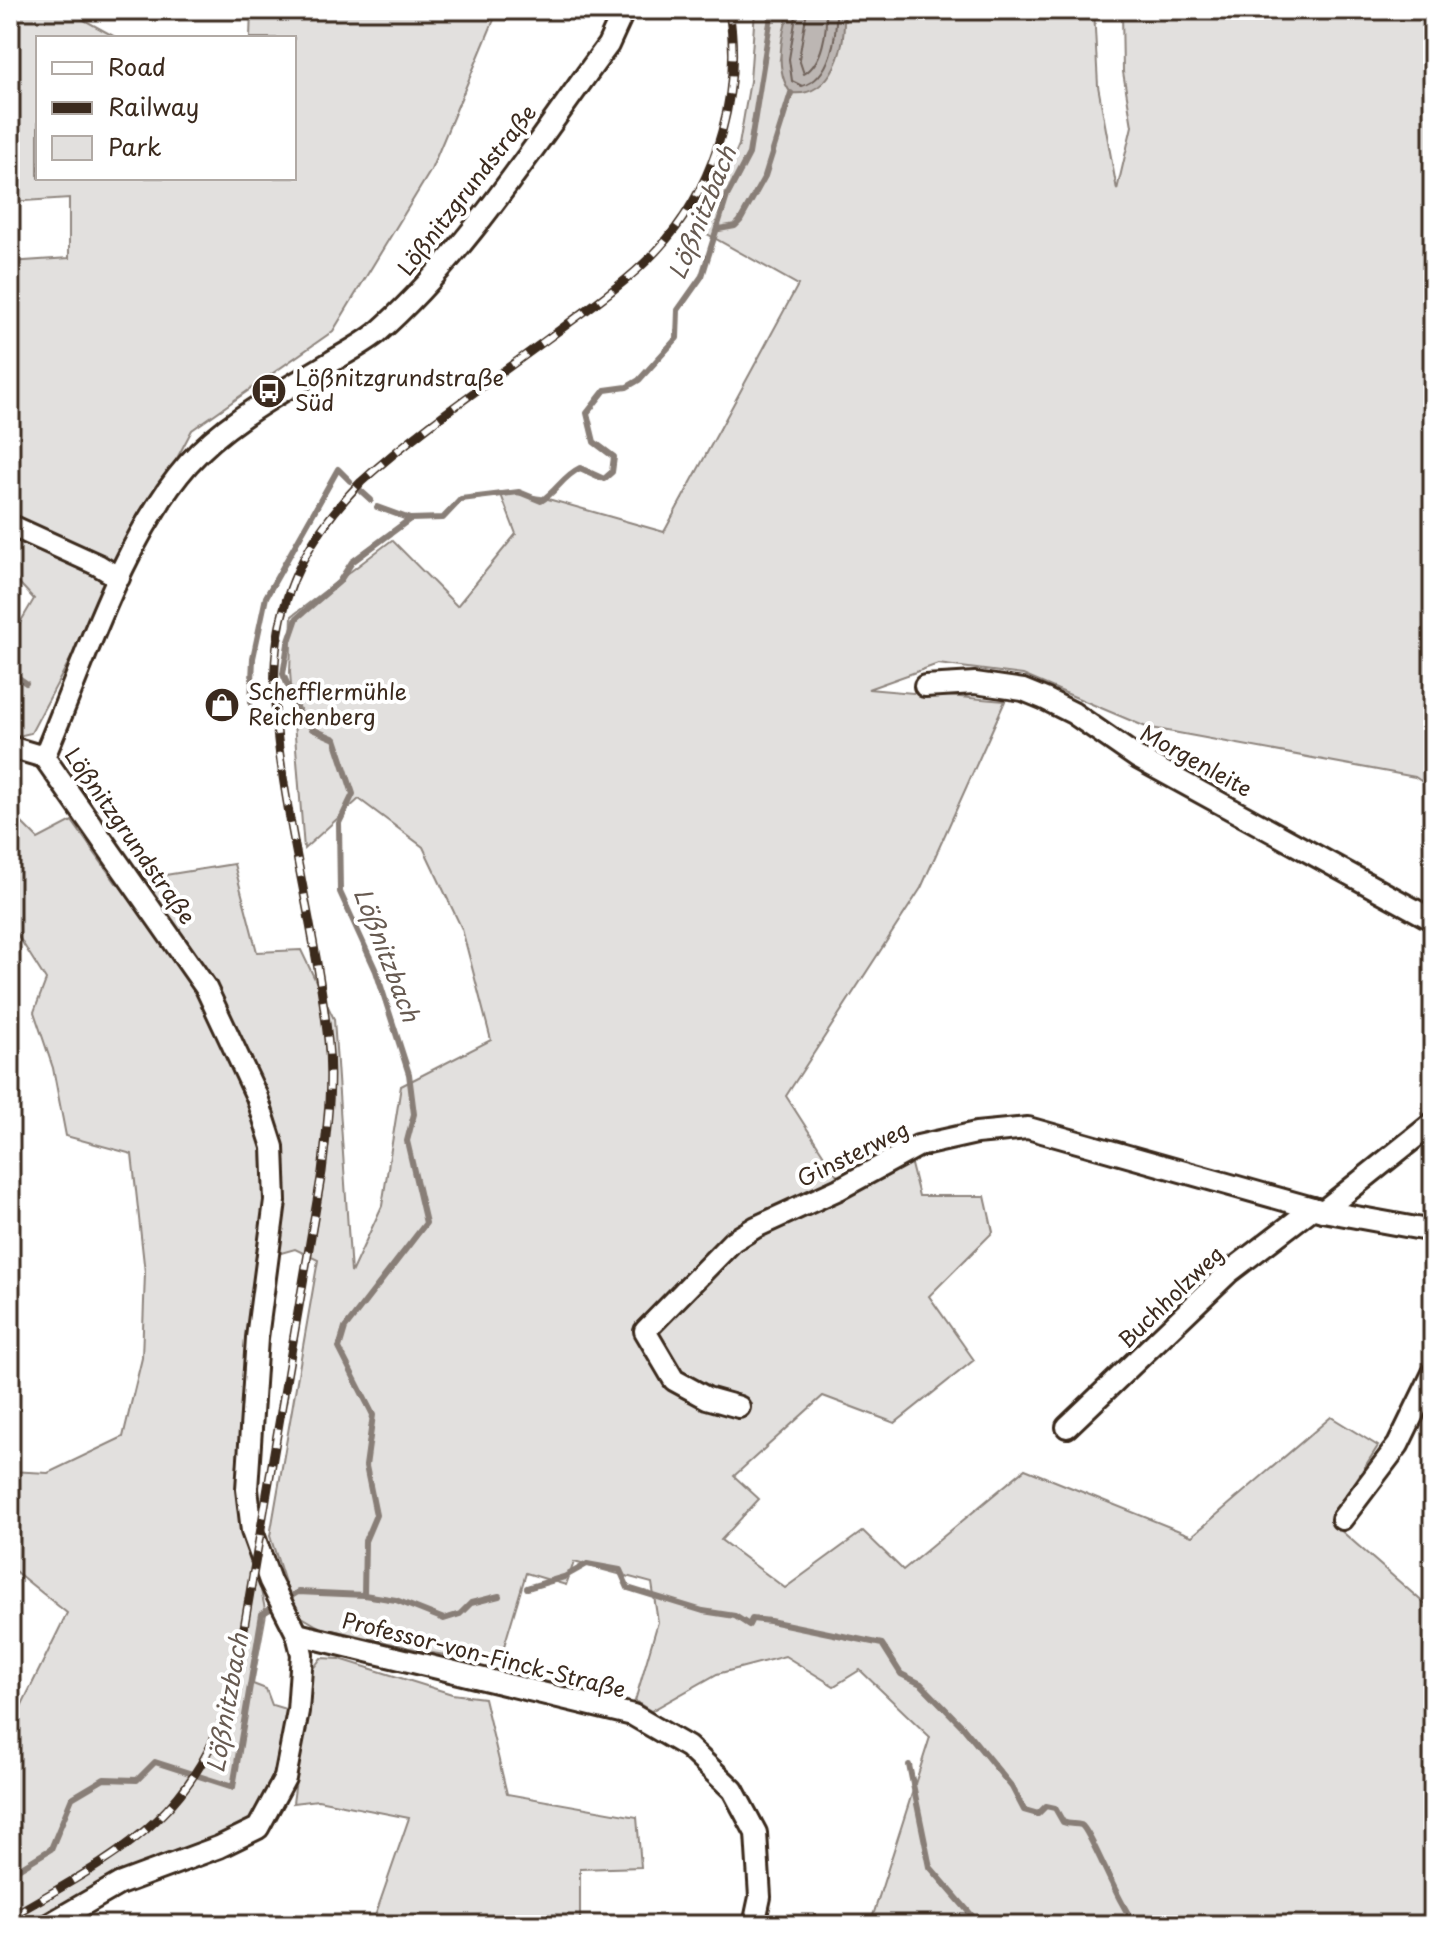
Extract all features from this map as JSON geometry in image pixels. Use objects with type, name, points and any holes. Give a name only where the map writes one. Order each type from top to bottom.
[{"type":"street","name":"Lößnitzgrundstraße","points":[[297,1634],[270,1581],[252,1531],[247,1489],[257,1338],[275,1201],[273,1147],[257,1097],[206,988],[44,757],[119,578],[156,506],[189,463],[242,419],[373,336],[446,261],[608,45],[624,10]]},
{"type":"street","points":[[10,525],[98,565],[119,578]]},
{"type":"street","name":"Morgenleite","points":[[925,686],[975,683],[1023,690],[1045,699],[1073,713],[1138,758],[1433,920]]},
{"type":"street","points":[[10,747],[44,757]]},
{"type":"street","name":"Buchholzweg","points":[[1067,1427],[1228,1273],[1433,1123]]},
{"type":"street","name":"Ginsterweg","points":[[739,1407],[707,1398],[674,1380],[645,1331],[733,1241],[918,1146],[976,1133],[1028,1128],[1318,1210],[1433,1231]]},
{"type":"street","points":[[1342,1519],[1398,1445],[1433,1373]]},
{"type":"street","points":[[48,1925],[119,1884],[219,1847],[258,1828],[285,1778],[298,1711],[302,1654],[297,1634]]},
{"type":"street","name":"Professor-von-Finck-Straße","points":[[297,1634],[633,1715],[688,1747],[733,1790],[756,1833],[760,1897],[754,1925]]},
{"type":"green space","points":[[10,10],[66,10],[113,36],[36,36],[36,180],[296,180],[296,36],[250,36],[251,10],[498,10],[431,170],[333,331],[192,430],[31,733],[10,738],[10,625],[17,628],[34,599],[10,573],[10,262],[69,258],[69,198],[10,202]]},
{"type":"green space","points":[[755,10],[790,10],[780,59],[845,21],[843,10],[1094,10],[1098,86],[1117,190],[1132,126],[1123,72],[1122,10],[1409,10],[1433,21],[1433,789],[1415,777],[1146,727],[1023,675],[938,664],[868,689],[1005,701],[921,888],[786,1096],[838,1177],[905,1141],[919,1196],[985,1196],[993,1232],[929,1296],[974,1360],[895,1423],[823,1396],[734,1476],[759,1499],[721,1540],[785,1588],[863,1531],[903,1570],[1025,1469],[1192,1536],[1331,1417],[1378,1446],[1330,1521],[1426,1605],[1433,1601],[1433,1925],[870,1925],[930,1737],[860,1670],[834,1686],[785,1656],[717,1674],[651,1711],[635,1701],[658,1622],[652,1583],[574,1562],[566,1585],[526,1573],[499,1663],[432,1653],[319,1627],[302,1617],[289,1595],[270,1536],[318,1260],[295,1249],[256,1260],[241,1468],[266,1614],[253,1684],[266,1689],[272,1705],[292,1711],[287,1747],[259,1818],[236,1834],[185,1849],[52,1908],[57,1925],[10,1925],[10,1729],[67,1613],[10,1567],[10,1471],[48,1473],[123,1437],[142,1358],[145,1273],[132,1154],[66,1136],[53,1068],[34,1012],[46,980],[10,923],[10,811],[38,839],[72,821],[116,883],[234,864],[257,952],[301,950],[334,1019],[351,1273],[382,1206],[401,1086],[491,1040],[462,929],[423,847],[359,799],[304,849],[290,672],[292,616],[392,540],[457,606],[516,534],[500,492],[541,497],[664,532],[798,285],[702,231],[739,145],[750,81]]},
{"type":"green space","points":[[321,1658],[340,1659],[452,1694],[484,1698],[507,1794],[637,1817],[641,1867],[580,1869],[580,1925],[372,1925],[409,1818],[318,1800],[293,1803],[310,1673]]},
{"type":"water","points":[[790,10],[843,10],[843,38],[835,66],[818,87],[805,92],[791,93],[782,74],[782,41]]},
{"type":"waterway","name":"Lößnitzbach","points":[[10,1874],[51,1849],[72,1798],[104,1779],[137,1780],[155,1762],[233,1787],[262,1614],[298,1592],[364,1595],[365,1541],[376,1515],[366,1466],[373,1415],[339,1348],[345,1328],[426,1223],[407,1141],[414,1114],[409,1074],[376,971],[340,892],[339,823],[353,794],[335,739],[312,729],[299,712],[283,674],[288,644],[297,618],[339,582],[352,562],[410,519],[443,518],[461,499],[519,492],[541,501],[580,468],[604,479],[612,472],[614,457],[594,442],[587,413],[605,390],[627,387],[639,380],[677,338],[678,310],[702,276],[727,196],[749,154],[772,10]]},
{"type":"waterway","points":[[719,229],[735,226],[740,221],[765,176],[791,93]]},
{"type":"waterway","points":[[251,704],[253,658],[266,597],[338,469],[350,481]]},
{"type":"waterway","points":[[361,491],[371,500]]},
{"type":"waterway","points":[[377,507],[410,519]]},
{"type":"waterway","points":[[10,672],[26,683]]},
{"type":"waterway","points":[[527,1588],[564,1577],[587,1564],[620,1570],[628,1588],[703,1611],[735,1616],[749,1625],[752,1619],[770,1621],[882,1644],[901,1674],[921,1684],[962,1726],[1012,1787],[1024,1810],[1038,1814],[1046,1806],[1055,1808],[1063,1822],[1081,1825],[1136,1925]]},
{"type":"waterway","points":[[364,1595],[396,1600],[444,1619],[460,1614],[471,1603],[499,1596]]},
{"type":"waterway","points":[[909,1765],[930,1867],[980,1925]]},
{"type":"railway","points":[[10,1917],[87,1872],[149,1827],[175,1800],[198,1769],[234,1686],[322,1172],[330,1090],[325,1012],[276,724],[274,681],[278,640],[287,600],[303,561],[327,522],[361,482],[435,421],[619,286],[644,264],[685,215],[712,161],[729,101],[732,71],[729,10]]},
{"type":"place","name":"Lößnitzgrundstraße Süd","points":[[269,391]]},
{"type":"place","name":"Schefflermühle Reichenberg","points":[[222,705]]}]
